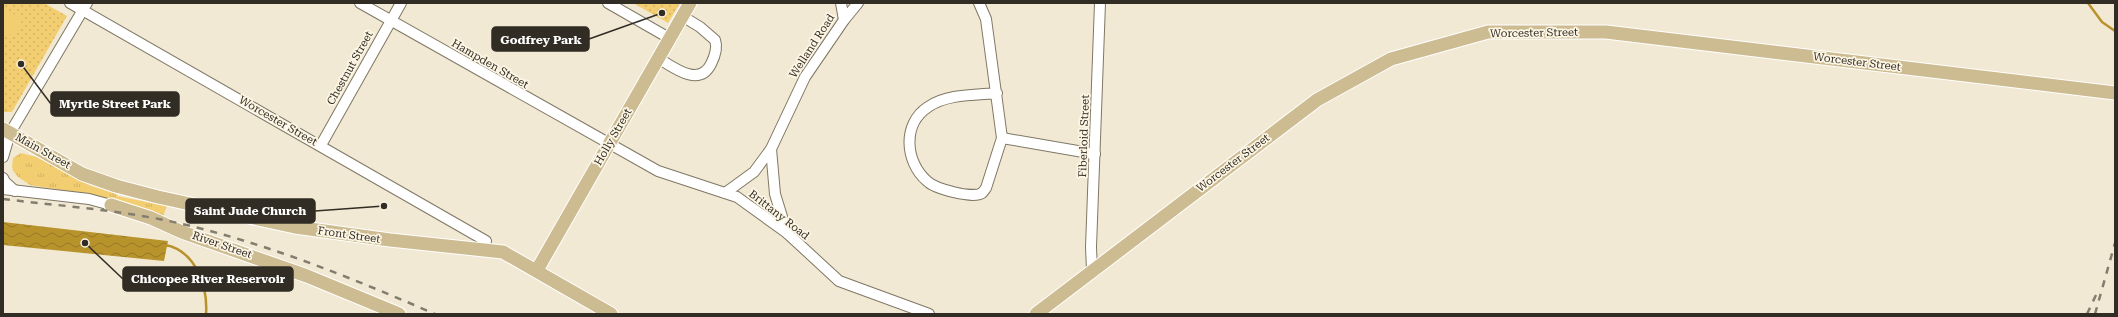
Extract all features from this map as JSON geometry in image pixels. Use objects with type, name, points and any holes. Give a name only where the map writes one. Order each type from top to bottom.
[{"type":"main road","name":"Holly Street","points":[[537,270],[690,3]]},
{"type":"main road","name":"Worcester Street","points":[[1036,314],[1317,100],[1391,59],[1488,32],[1606,32],[2115,93]]},
{"type":"main road","name":"Main Street","points":[[7,131],[82,174]]},
{"type":"main road","name":"Front Street","points":[[82,174],[116,186],[295,227],[390,240],[503,252],[537,270]]},
{"type":"main road","name":"River Street","points":[[111,205],[152,218],[182,232],[320,281],[399,314]]},
{"type":"main road","points":[[537,270],[612,314]]},
{"type":"street","name":"Worcester Street","points":[[70,3],[85,7],[486,241]]},
{"type":"street","name":"Hampden Street","points":[[360,3],[608,145]]},
{"type":"street","name":"Chestnut Street","points":[[321,145],[401,3]]},
{"type":"street","points":[[608,3],[669,38]]},
{"type":"street","points":[[842,3],[844,20]]},
{"type":"street","name":"Welland Road","points":[[725,193],[754,172],[771,149],[805,77],[844,20],[858,3]]},
{"type":"street","points":[[979,3],[986,19],[997,93],[1002,138],[986,188],[982,193],[974,195],[961,194],[927,182],[914,167],[909,150],[910,132],[917,117],[927,107],[938,102],[970,95],[997,93]]},
{"type":"street","name":"Fiberloid Street","points":[[1092,270],[1091,247],[1100,3]]},
{"type":"street","points":[[3,157],[7,131],[85,7]]},
{"type":"street","points":[[658,58],[679,71],[692,76],[705,73],[709,68],[716,52],[716,40],[700,27],[682,16]]},
{"type":"street","points":[[1002,138],[1095,154]]},
{"type":"street","name":"Brittany Road","points":[[608,145],[658,171],[737,197],[787,233],[839,281],[929,314]]},
{"type":"street","name":"Welland Road","points":[[771,149],[774,194],[787,233]]},
{"type":"street","points":[[3,178],[5,182],[15,191]]},
{"type":"street","points":[[3,189],[89,200],[111,205]]},
{"type":"green space","points":[[3,3],[44,3],[67,16],[12,112],[3,112]]},
{"type":"green space","points":[[633,3],[680,3],[668,23]]},
{"type":"green space","points":[[3,7],[23,20],[12,36],[3,30]]},
{"type":"green space","points":[[21,153],[37,157],[89,185],[116,194],[117,196],[167,206],[162,219],[79,193],[30,185],[18,177],[13,171],[13,158]]},
{"type":"water","points":[[3,222],[168,241],[164,261],[3,245]]},
{"type":"waterway","points":[[2088,3],[2102,22],[2115,31]]},
{"type":"waterway","points":[[165,245],[175,248],[184,254],[198,271],[205,292],[206,314]]},
{"type":"railway","points":[[3,199],[135,215],[211,231],[308,262],[435,314]]},
{"type":"railway","points":[[2095,314],[2115,243]]},
{"type":"railway","points":[[2087,314],[2096,295]]},
{"type":"place","name":"Godfrey Park","points":[[662,13]]},
{"type":"place","name":"Myrtle Street Park","points":[[21,64]]},
{"type":"place","name":"Saint Jude Church","points":[[384,206]]},
{"type":"place","name":"Chicopee River Reservoir","points":[[85,243]]}]
